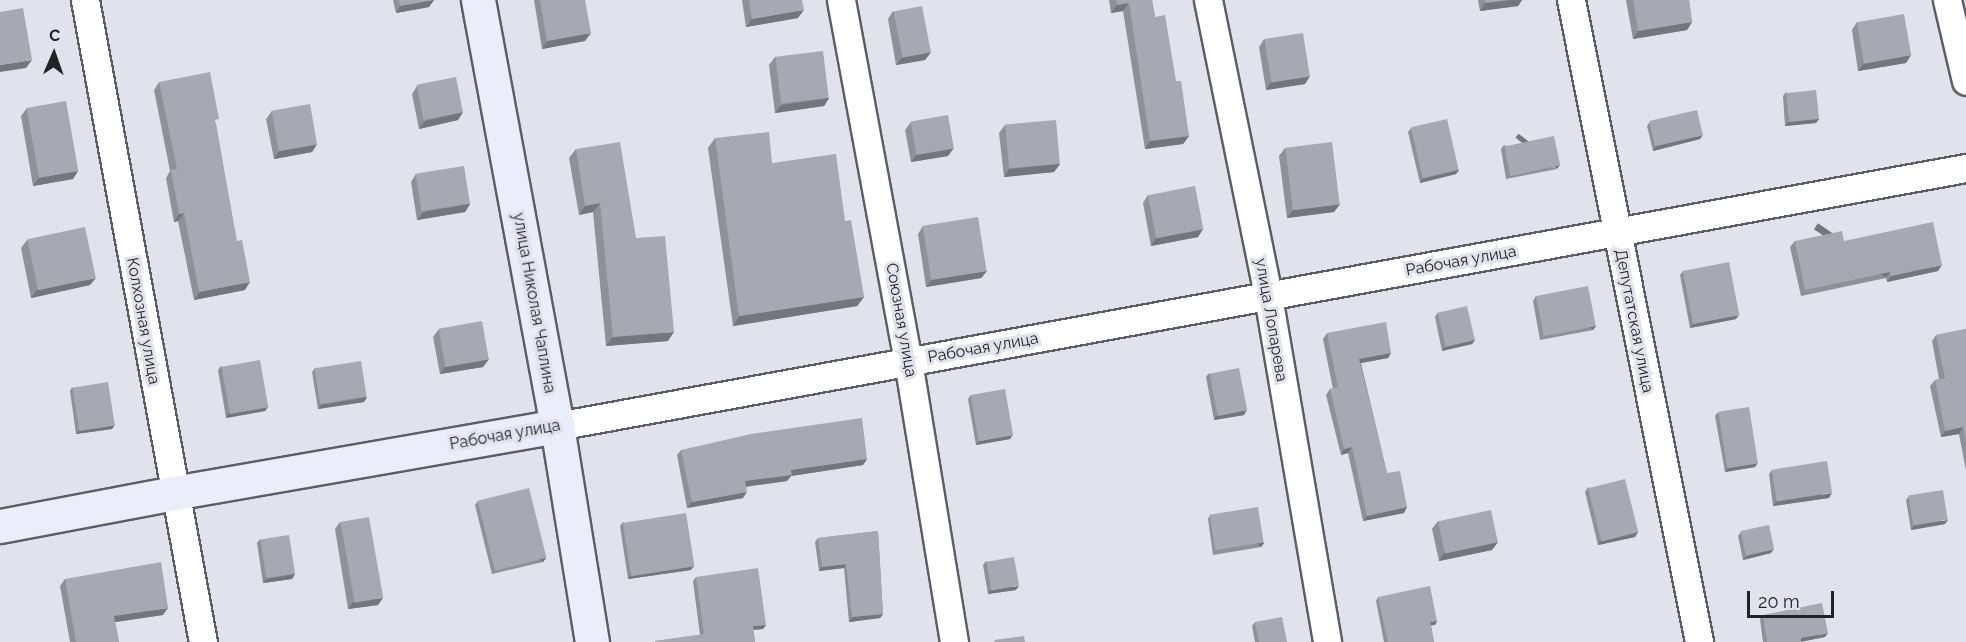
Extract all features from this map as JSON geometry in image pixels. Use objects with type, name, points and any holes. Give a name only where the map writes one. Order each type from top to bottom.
[{"type":"street","name":"Колхозная улица","points":[[85,0],[203,642]]},
{"type":"street","name":"улица Николая Чаплина","points":[[478,0],[557,426],[592,642]]},
{"type":"street","name":"Союзная улица","points":[[841,0],[908,361],[954,642]]},
{"type":"street","name":"улица Лопарева","points":[[1208,0],[1268,296],[1327,642]]},
{"type":"street","name":"Депутатская улица","points":[[1571,0],[1699,642]]},
{"type":"street","points":[[1947,0],[1966,81]]},
{"type":"street","name":"Рабочая улица","points":[[0,526],[1966,168]]},
{"type":"building","points":[[399,0],[433,0],[400,6]]},
{"type":"building","points":[[540,0],[585,0],[591,33],[547,41]]},
{"type":"building","points":[[749,0],[802,0],[804,10],[752,19]]},
{"type":"building","points":[[1116,0],[1152,0],[1155,17],[1165,15],[1176,81],[1181,81],[1189,136],[1150,141],[1129,3],[1117,5]]},
{"type":"building","points":[[1485,0],[1509,0],[1485,3]]},
{"type":"building","points":[[1633,0],[1689,0],[1692,22],[1638,31]]},
{"type":"building","points":[[922,6],[931,52],[903,58],[894,12]]},
{"type":"building","points":[[23,8],[32,60],[0,65],[0,12]]},
{"type":"building","points":[[1904,14],[1911,55],[1864,64],[1857,22]]},
{"type":"building","points":[[1303,33],[1310,76],[1271,83],[1264,39]]},
{"type":"building","points":[[823,51],[829,98],[781,103],[775,57]]},
{"type":"building","points":[[210,72],[219,119],[215,120],[237,241],[242,240],[250,282],[199,292],[184,213],[179,214],[171,170],[177,169],[159,82]]},
{"type":"building","points":[[456,77],[463,112],[424,120],[417,85]]},
{"type":"building","points":[[1816,90],[1819,119],[1789,122],[1786,93]]},
{"type":"building","points":[[66,101],[78,171],[39,178],[27,108]]},
{"type":"building","points":[[310,104],[317,144],[279,151],[272,111]]},
{"type":"building","points":[[1697,110],[1703,135],[1655,146],[1649,121]]},
{"type":"building","points":[[948,115],[954,148],[916,155],[911,122]]},
{"type":"building","points":[[1447,119],[1459,170],[1423,178],[1411,127]]},
{"type":"building","points":[[1056,120],[1060,164],[1009,168],[1005,124]]},
{"type":"building","points":[[769,132],[772,163],[836,154],[845,221],[851,220],[864,297],[739,316],[715,138]]},
{"type":"building","points":[[1554,136],[1560,165],[1510,176],[1504,147]]},
{"type":"building","points":[[620,142],[636,238],[665,236],[674,332],[613,337],[600,203],[585,206],[576,149]]},
{"type":"building","points":[[1332,142],[1340,205],[1293,210],[1285,148]]},
{"type":"building","points":[[464,166],[470,204],[422,211],[416,174]]},
{"type":"building","points":[[1195,186],[1203,229],[1156,238],[1148,195]]},
{"type":"building","points":[[978,217],[987,271],[931,280],[923,226]]},
{"type":"building","points":[[1933,222],[1942,265],[1891,276],[1890,272],[1805,290],[1795,241],[1842,231],[1844,241]]},
{"type":"building","points":[[85,227],[96,278],[38,290],[27,239]]},
{"type":"building","points":[[1729,262],[1739,315],[1693,324],[1683,271]]},
{"type":"building","points":[[1588,286],[1596,326],[1544,336],[1536,296]]},
{"type":"building","points":[[1467,306],[1475,340],[1446,347],[1438,313]]},
{"type":"building","points":[[482,321],[489,359],[445,367],[439,329]]},
{"type":"building","points":[[1386,322],[1391,353],[1359,359],[1387,473],[1400,471],[1407,507],[1367,516],[1352,447],[1344,449],[1330,389],[1338,387],[1327,333]]},
{"type":"building","points":[[1966,329],[1966,442],[1963,427],[1945,431],[1935,380],[1945,378],[1936,335]]},
{"type":"building","points":[[260,360],[268,407],[230,414],[222,367]]},
{"type":"building","points":[[361,361],[367,397],[320,404],[315,368]]},
{"type":"building","points":[[1239,368],[1247,410],[1218,416],[1210,374]]},
{"type":"building","points":[[108,382],[115,425],[79,431],[72,388]]},
{"type":"building","points":[[1005,389],[1013,435],[979,441],[971,395]]},
{"type":"building","points":[[1749,407],[1758,463],[1727,468],[1718,412]]},
{"type":"building","points":[[862,418],[867,459],[791,470],[792,475],[745,481],[747,492],[692,502],[681,450],[751,434]]},
{"type":"building","points":[[1827,461],[1832,493],[1777,501],[1772,470]]},
{"type":"building","points":[[1625,479],[1638,532],[1601,542],[1588,488]]},
{"type":"building","points":[[529,488],[546,558],[495,571],[478,501]]},
{"type":"building","points":[[1943,490],[1948,520],[1913,525],[1908,495]]},
{"type":"building","points":[[1258,507],[1264,543],[1215,550],[1210,515]]},
{"type":"building","points":[[1491,510],[1498,542],[1445,554],[1438,521]]},
{"type":"building","points":[[686,513],[694,566],[631,576],[623,523]]},
{"type":"building","points":[[369,517],[383,598],[355,603],[340,522]]},
{"type":"building","points":[[1769,525],[1774,549],[1746,555],[1741,531]]},
{"type":"building","points":[[878,531],[883,614],[852,617],[846,564],[822,567],[818,538]]},
{"type":"building","points":[[289,535],[295,574],[266,578],[260,540]]},
{"type":"building","points":[[1014,557],[1019,586],[991,590],[986,562]]},
{"type":"building","points":[[161,562],[168,608],[114,616],[119,642],[76,642],[65,579]]},
{"type":"building","points":[[758,568],[766,625],[753,626],[755,642],[655,641],[704,634],[696,577]]},
{"type":"building","points":[[1430,586],[1437,621],[1430,622],[1434,642],[1388,642],[1378,597]]},
{"type":"building","points":[[1822,603],[1828,633],[1801,638],[1801,642],[1767,642],[1763,615]]},
{"type":"building","points":[[1282,617],[1287,642],[1259,642],[1255,622]]},
{"type":"building","points":[[1024,636],[1025,642],[995,642],[994,640]]}]
